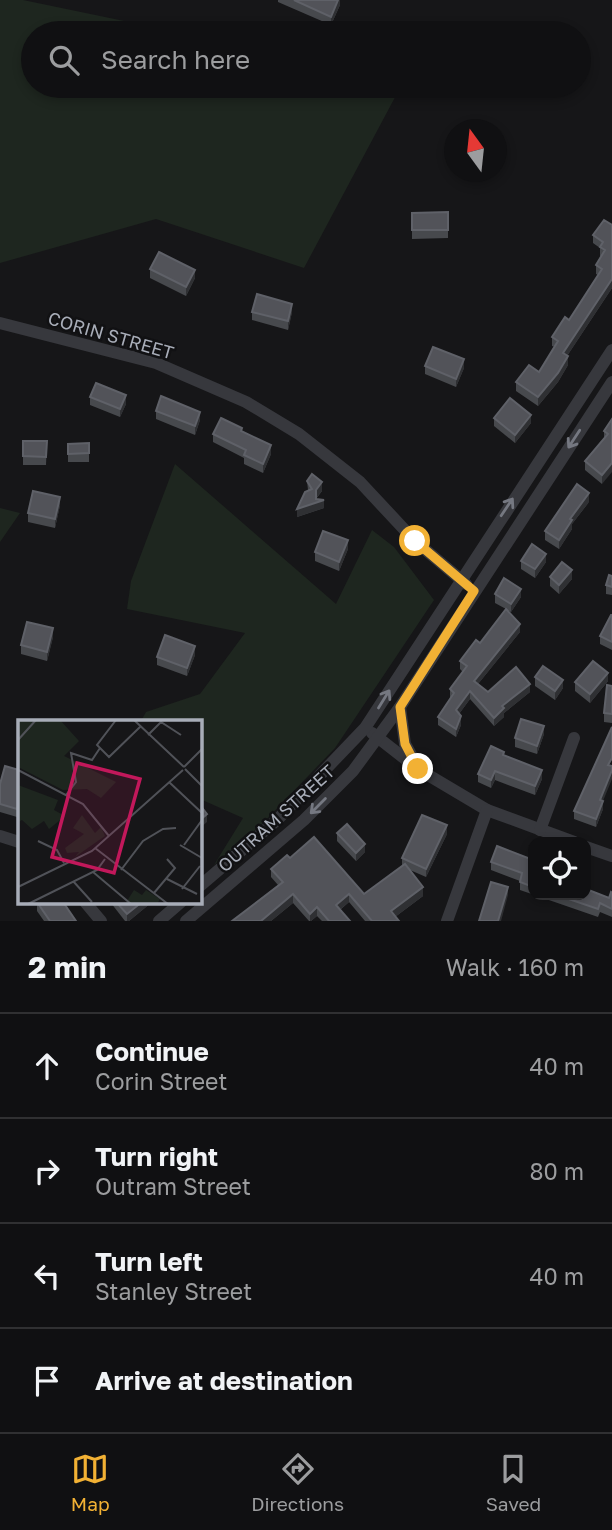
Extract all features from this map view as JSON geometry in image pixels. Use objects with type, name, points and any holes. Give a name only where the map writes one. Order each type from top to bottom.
[{"type":"street","name":"CORIN STREET","points":[[0,323],[156,363],[246,402],[299,434],[360,482],[415,541],[474,591]]},
{"type":"street","name":"OUTRAM STREET","points":[[201,885],[277,820],[365,728],[460,578],[612,350]]},
{"type":"street","name":"OUTRAM STREET","points":[[186,921],[303,820],[353,771],[400,707],[612,382]]},
{"type":"street","points":[[400,707],[405,744],[418,769]]},
{"type":"street","points":[[365,728],[418,769],[487,810],[560,837]]},
{"type":"street","points":[[540,830],[573,738]]},
{"type":"street","points":[[447,921],[487,810]]},
{"type":"street","points":[[0,836],[18,842]]},
{"type":"street","points":[[591,848],[612,856]]},
{"type":"street","points":[[87,904],[101,921]]},
{"type":"street","points":[[159,921],[179,904]]},
{"type":"shaded area","points":[[0,0],[23,0],[124,21],[21,21],[21,98],[395,98],[304,268],[156,219],[0,263]]},
{"type":"shaded area","points":[[175,464],[336,604],[372,530],[394,547],[434,600],[335,748],[262,824],[214,865],[243,818],[201,799],[201,720],[142,720],[146,712],[200,694],[245,633],[127,609],[131,581]]},
{"type":"shaded area","points":[[0,508],[20,513],[0,542]]},
{"type":"building","points":[[294,0],[338,0],[331,17]]},
{"type":"building","points":[[448,212],[448,230],[412,230],[412,213]]},
{"type":"building","points":[[604,220],[612,225],[612,279],[563,353],[568,356],[558,373],[538,397],[516,382],[529,365],[539,372],[558,341],[552,337],[565,317],[569,320],[602,269],[596,265],[605,250],[600,247],[603,242],[593,235]]},
{"type":"building","points":[[159,252],[195,270],[186,287],[150,269]]},
{"type":"building","points":[[257,294],[292,304],[288,321],[252,312]]},
{"type":"building","points":[[433,347],[464,359],[456,379],[425,366]]},
{"type":"building","points":[[96,383],[126,395],[120,409],[90,397]]},
{"type":"building","points":[[161,396],[200,412],[195,426],[156,411]]},
{"type":"building","points":[[510,398],[531,415],[515,435],[494,418]]},
{"type":"building","points":[[221,418],[271,445],[263,464],[244,455],[246,450],[213,434]]},
{"type":"building","points":[[612,419],[612,463],[602,475],[585,461],[608,434],[604,431]]},
{"type":"building","points":[[23,441],[47,441],[46,457],[23,456]]},
{"type":"building","points":[[89,443],[89,453],[68,454],[68,444]]},
{"type":"building","points":[[312,474],[322,482],[316,490],[316,499],[324,500],[297,509],[305,492],[312,489],[307,481]]},
{"type":"building","points":[[577,484],[589,493],[559,540],[545,531]]},
{"type":"building","points":[[33,491],[60,497],[55,519],[28,513]]},
{"type":"building","points":[[323,531],[348,540],[339,562],[315,552]]},
{"type":"building","points":[[532,544],[546,554],[535,569],[521,561]]},
{"type":"building","points":[[562,562],[572,570],[559,585],[550,577]]},
{"type":"building","points":[[609,575],[612,576],[612,587],[606,585]]},
{"type":"building","points":[[504,578],[521,589],[511,604],[495,594]]},
{"type":"building","points":[[506,609],[520,624],[474,681],[488,692],[516,667],[530,684],[502,706],[504,708],[494,718],[470,691],[456,710],[461,716],[456,729],[438,717],[454,693],[450,689],[467,666],[460,661],[476,640],[480,643]]},
{"type":"building","points":[[612,615],[612,642],[600,636]]},
{"type":"building","points":[[27,622],[53,628],[47,652],[21,645]]},
{"type":"building","points":[[165,635],[195,646],[187,668],[157,657]]},
{"type":"building","points":[[593,661],[608,673],[590,694],[575,682]]},
{"type":"building","points":[[543,666],[563,680],[555,691],[535,677]]},
{"type":"building","points":[[607,685],[612,686],[612,714],[604,713]]},
{"type":"building","points":[[521,719],[544,726],[537,746],[515,738]]},
{"type":"building","points":[[612,727],[612,758],[608,765],[612,766],[612,770],[596,819],[574,811]]},
{"type":"building","points":[[491,746],[504,752],[503,755],[542,770],[535,786],[495,771],[491,780],[478,774]]},
{"type":"building","points":[[5,766],[18,770],[17,809],[0,804],[0,784]]},
{"type":"building","points":[[201,806],[207,814],[201,819]]},
{"type":"building","points":[[422,815],[447,825],[426,869],[402,858]]},
{"type":"building","points":[[347,824],[365,844],[356,853],[337,833]]},
{"type":"building","points":[[314,837],[364,894],[405,864],[423,887],[391,911],[399,921],[372,921],[349,894],[336,905],[350,921],[329,921],[317,907],[310,914],[293,894],[261,921],[232,921],[283,882],[271,869],[287,855],[290,858]]},
{"type":"building","points":[[497,846],[528,858],[528,885],[520,882],[522,873],[491,862]]},
{"type":"building","points":[[491,882],[508,887],[498,921],[479,921]]},
{"type":"building","points":[[591,891],[609,898],[611,892],[612,909],[600,903],[598,909],[572,900],[591,900]]},
{"type":"building","points":[[38,904],[64,904],[76,921],[50,921]]},
{"type":"building","points":[[118,904],[140,904],[127,914]]},
{"type":"route","points":[[415,541],[474,591],[400,707],[405,744],[418,769]]}]
